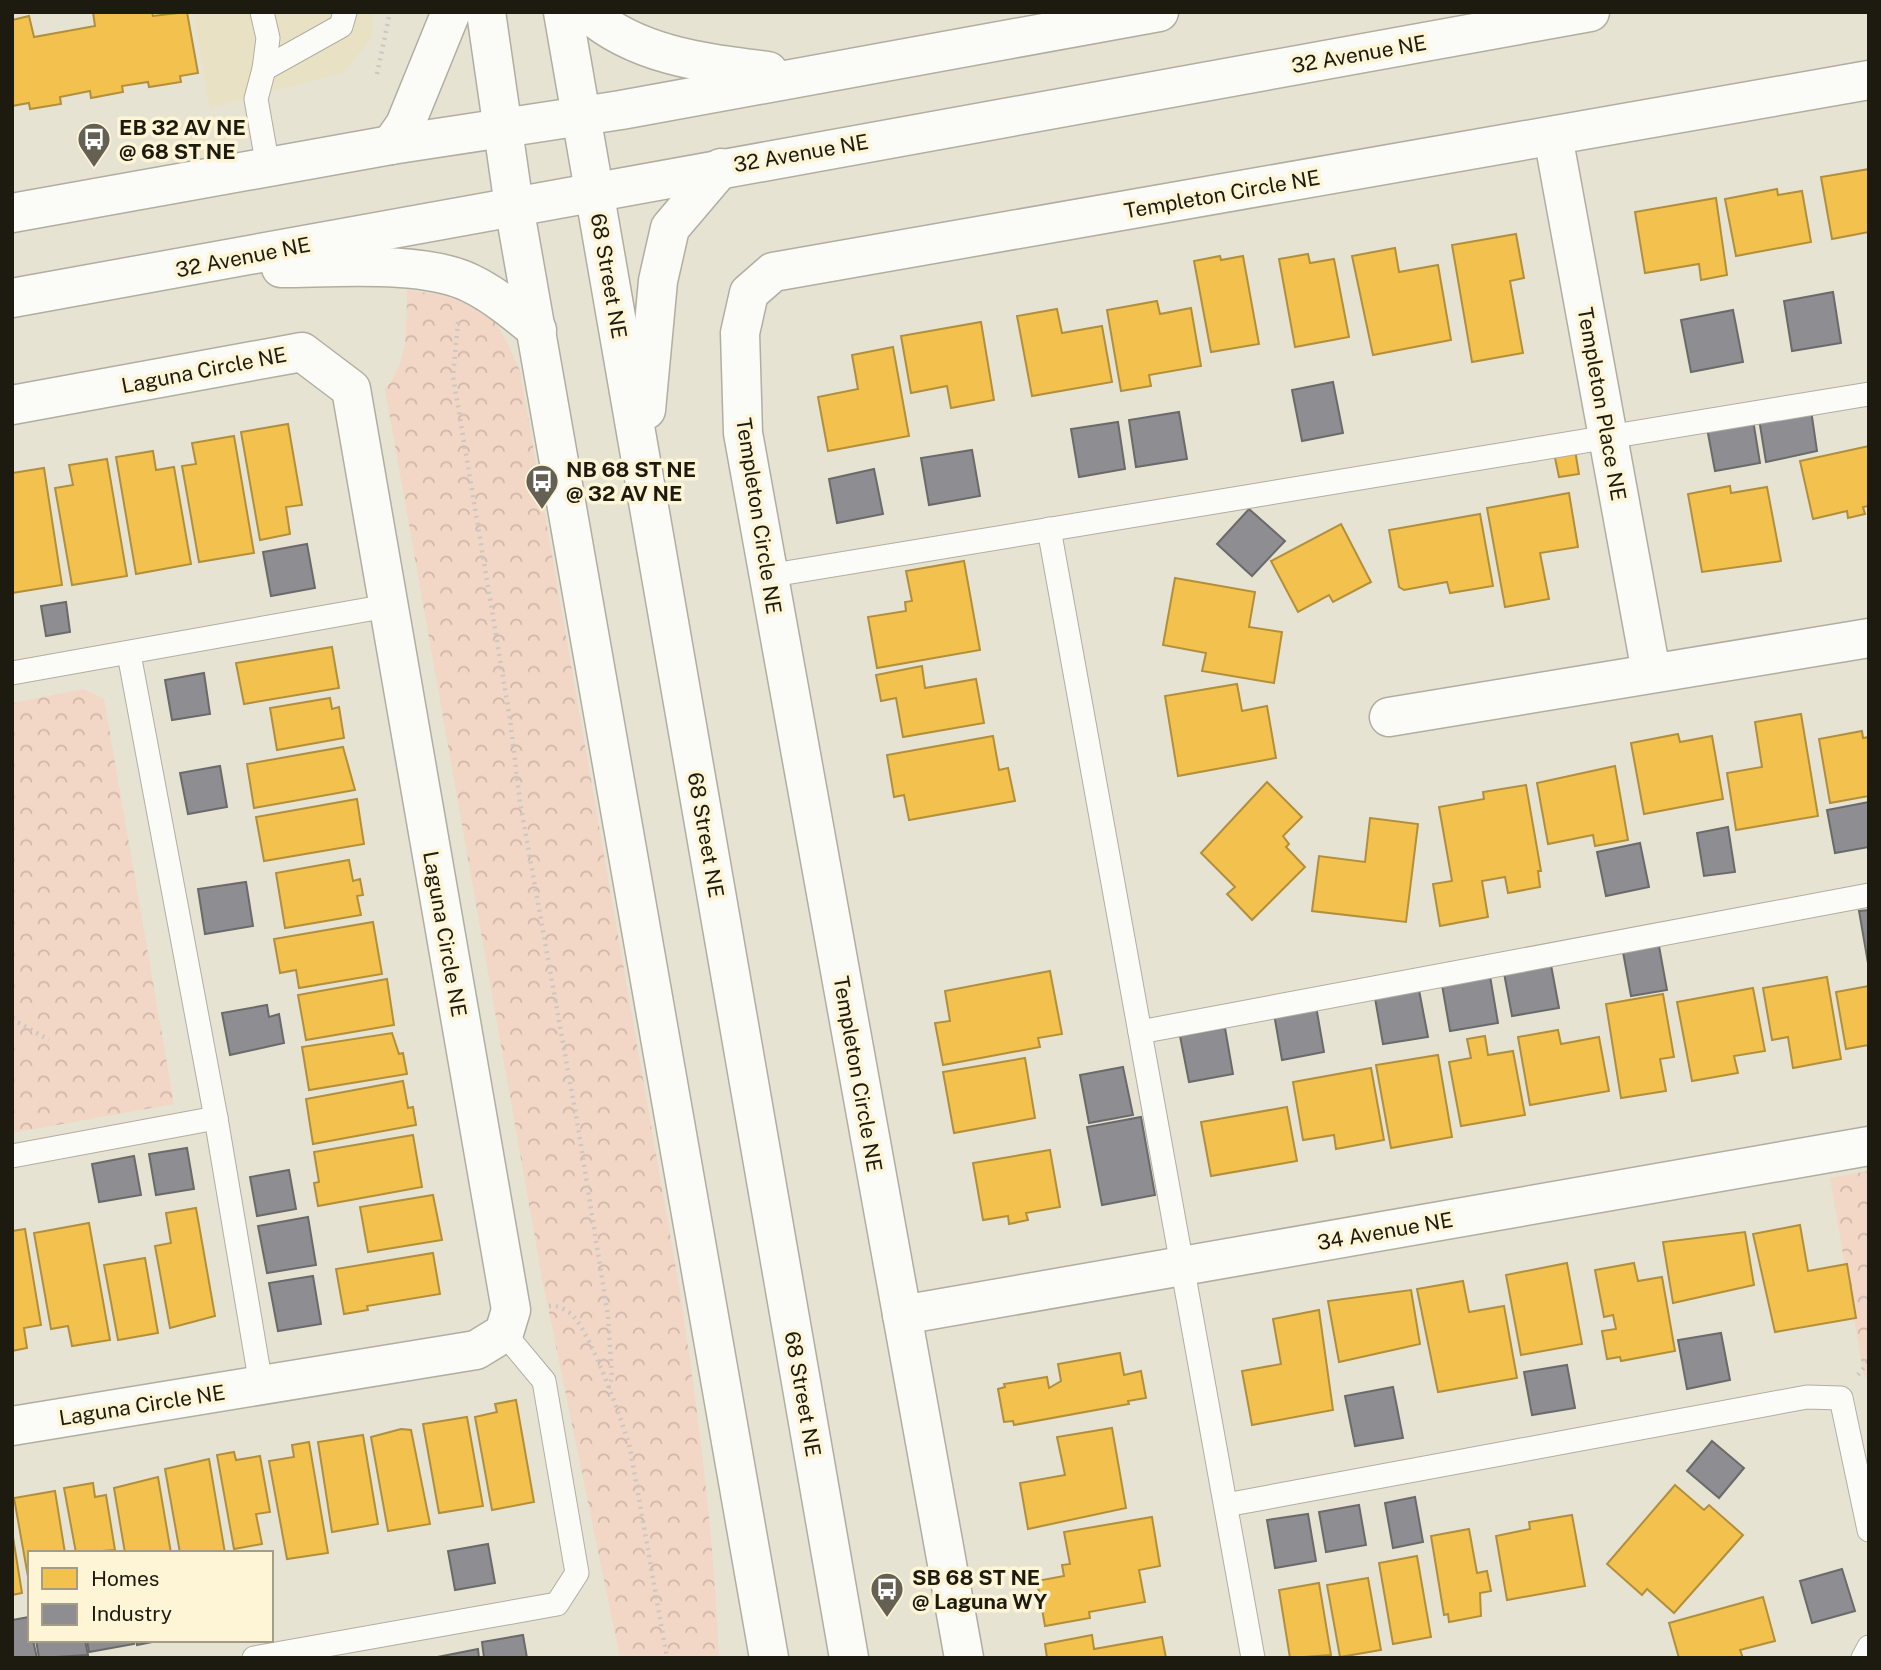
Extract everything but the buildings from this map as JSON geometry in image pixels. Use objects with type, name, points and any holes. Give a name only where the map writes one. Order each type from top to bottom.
[{"type":"street","points":[[391,145],[405,125],[451,12]]},
{"type":"street","points":[[486,12],[514,206],[769,1658]]},
{"type":"street","name":"68 Street NE","points":[[563,12],[849,1658]]},
{"type":"street","points":[[587,12],[622,38],[697,62],[808,75]]},
{"type":"street","points":[[12,213],[1159,12]]},
{"type":"street","name":"32 Avenue NE","points":[[12,298],[191,268],[721,167],[1590,12]]},
{"type":"street","name":"Templeton Circle NE","points":[[964,1658],[743,433],[740,332],[749,293],[774,272],[1869,80]]},
{"type":"street","name":"Templeton Place NE","points":[[1553,136],[1651,672]]},
{"type":"street","points":[[641,461],[658,281],[670,228],[721,167]]},
{"type":"street","points":[[191,268],[396,268],[448,276],[468,282],[498,299],[537,330]]},
{"type":"street","name":"Laguna Circle NE","points":[[12,405],[302,352],[351,388],[508,1321],[476,1350],[12,1426]]},
{"type":"street","points":[[1389,717],[1869,638]]},
{"type":"street","name":"34 Avenue NE","points":[[902,1315],[1869,1146]]},
{"type":"street","points":[[752,1658],[759,1605]]},
{"type":"lane","points":[[262,12],[268,38],[256,99],[268,167]]},
{"type":"lane","points":[[264,69],[292,56],[341,26],[345,12]]},
{"type":"lane","points":[[767,576],[1869,394]]},
{"type":"lane","points":[[1049,528],[1253,1658]]},
{"type":"lane","points":[[12,673],[387,606]]},
{"type":"lane","points":[[129,654],[216,1118],[261,1385]]},
{"type":"lane","points":[[1140,1032],[1869,895]]},
{"type":"lane","points":[[12,1156],[216,1118]]},
{"type":"lane","points":[[254,1658],[557,1604],[577,1573],[544,1381],[508,1321]]},
{"type":"lane","points":[[1226,1505],[1807,1397],[1841,1398],[1869,1530]]},
{"type":"lane","points":[[1863,1658],[1869,1647]]},
{"type":"path","points":[[377,74],[390,12]]},
{"type":"path","points":[[458,317],[453,376],[510,719],[520,802],[578,1127],[608,1316],[611,1368],[608,1389]]},
{"type":"path","points":[[12,1019],[49,1040]]},
{"type":"path","points":[[508,1321],[555,1306],[574,1317],[608,1389],[630,1448],[667,1658]]},
{"type":"shaded area","points":[[193,12],[373,12],[373,36],[344,72],[210,108]]},
{"type":"green space","points":[[407,290],[452,297],[480,308],[500,330],[520,371],[679,1286],[704,1472],[719,1658],[620,1658],[542,1278],[385,389],[403,355]]},
{"type":"green space","points":[[84,689],[104,699],[174,1104],[12,1133],[12,703]]},
{"type":"green space","points":[[1869,1171],[1869,1376],[1864,1377],[1830,1178]]},
{"type":"place","name":"EB 32 AV NE @ 68 ST NE","points":[[94,169]]},
{"type":"place","name":"NB 68 ST NE @ 32 AV NE","points":[[542,511]]},
{"type":"place","name":"SB 68 ST NE @ Laguna WY","points":[[887,1619]]}]
